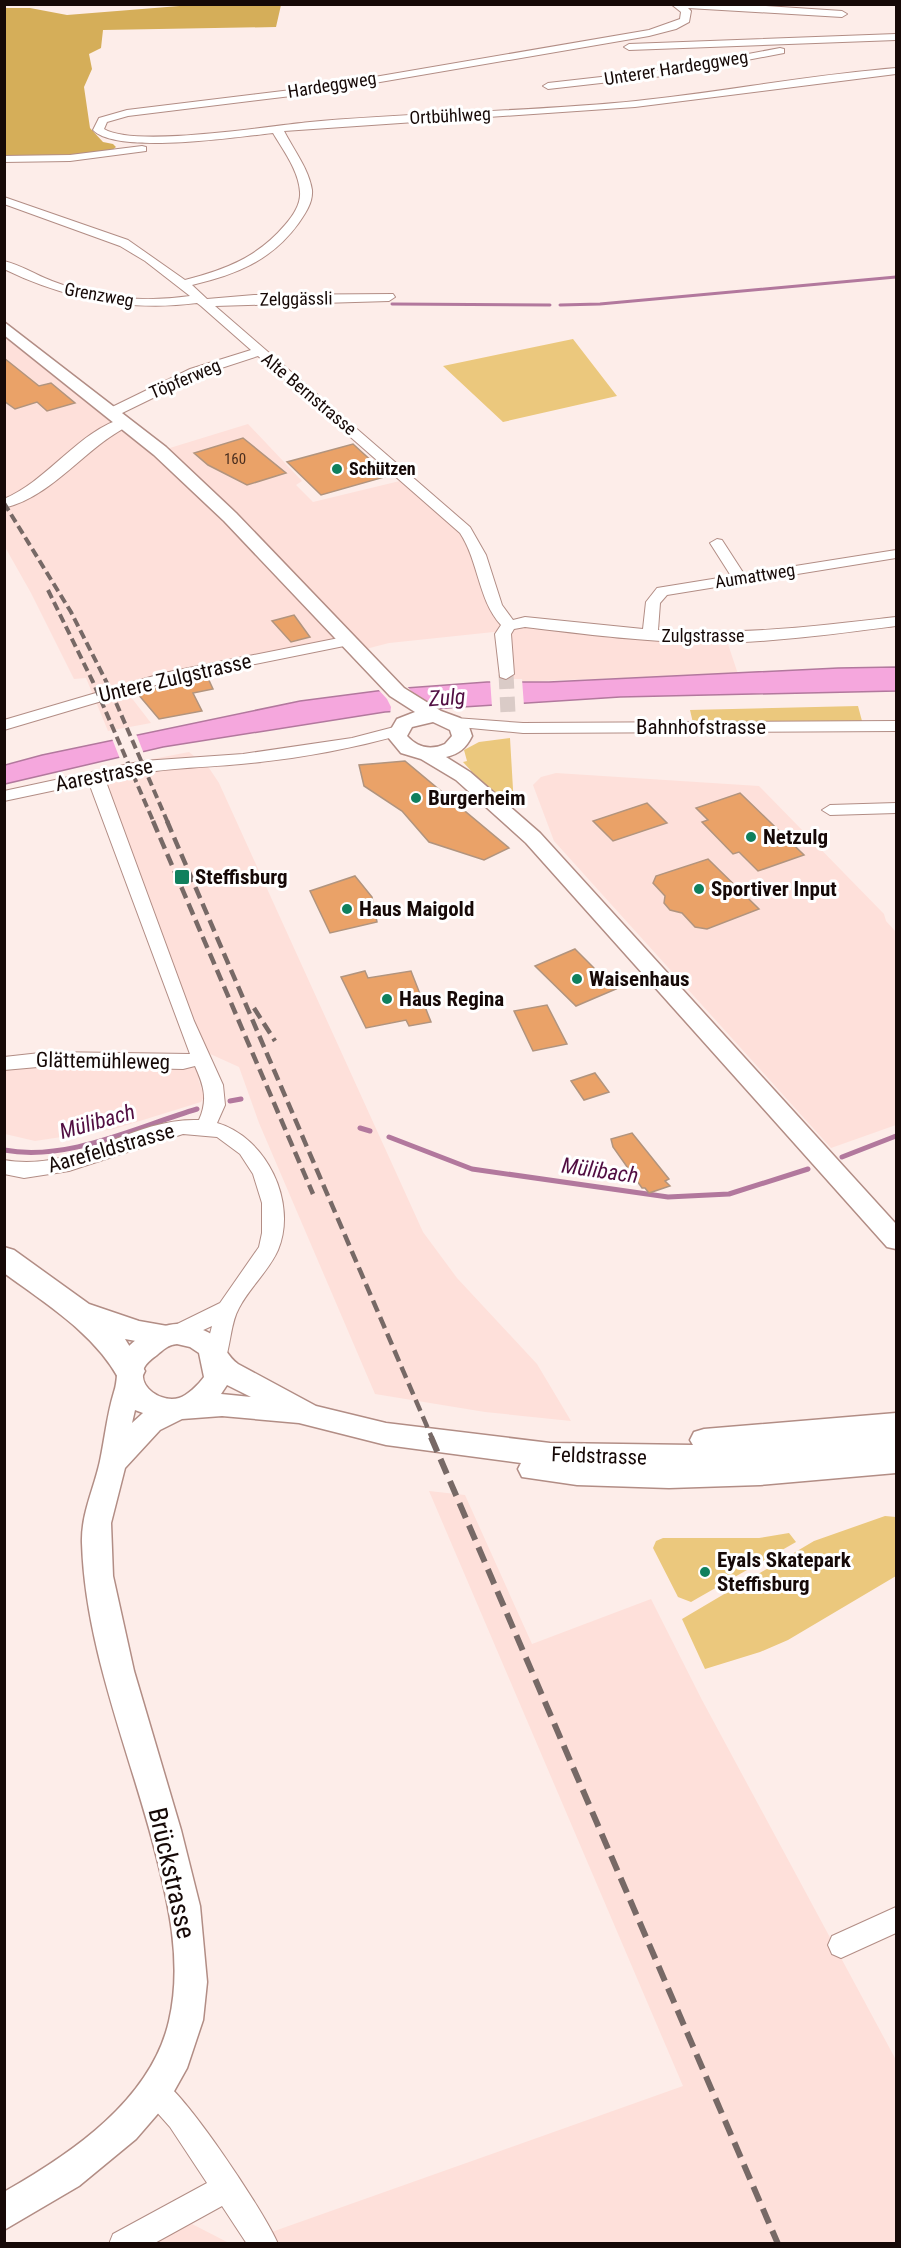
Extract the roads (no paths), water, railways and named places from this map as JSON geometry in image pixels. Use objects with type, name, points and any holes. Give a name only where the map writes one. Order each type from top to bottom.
[{"type":"highway","points":[[4,1258],[79,1312],[101,1337],[120,1353],[131,1376]]},
{"type":"highway","points":[[79,1312],[145,1334],[170,1335]]},
{"type":"main road","points":[[4,327],[119,417],[218,504],[393,688],[433,715],[456,737],[463,776]]},
{"type":"main road","points":[[393,688],[402,724],[399,741],[463,776],[540,845],[897,1240]]},
{"type":"main road","points":[[402,724],[418,717],[433,715]]},
{"type":"main road","points":[[416,751],[443,752],[456,737]]},
{"type":"main road","points":[[170,1335],[204,1343],[216,1360],[214,1385],[183,1408],[158,1409],[145,1403],[136,1394],[131,1376],[133,1359],[170,1335]]},
{"type":"main road","name":"Feldstrasse","points":[[216,1360],[236,1378],[304,1414]]},
{"type":"main road","name":"Brückstrasse","points":[[4,2211],[47,2187],[89,2158],[134,2118],[156,2090],[177,2052],[187,2020],[191,1963],[183,1897],[113,1646],[98,1568],[97,1515],[113,1463],[119,1421],[131,1376]]},
{"type":"main road","name":"Feldstrasse","points":[[183,1408],[222,1405],[304,1414],[393,1436],[518,1453],[617,1458],[755,1455],[897,1442]]},
{"type":"main road","name":"Brückstrasse","points":[[113,1463],[150,1422],[183,1408]]},
{"type":"main road","points":[[393,1436],[458,1434],[560,1440],[688,1441],[794,1435],[897,1424]]},
{"type":"main road","points":[[393,1436],[478,1461],[518,1468],[603,1475],[717,1475],[897,1462]]},
{"type":"street","points":[[677,4],[842,14]]},
{"type":"street","name":"Hardeggweg","points":[[232,134],[131,139],[104,135],[98,127],[107,118],[127,113],[316,90],[672,27],[686,18],[685,9],[677,4]]},
{"type":"street","name":"Unterer Hardeggweg","points":[[551,50],[897,37]]},
{"type":"street","name":"Unterer Hardeggweg","points":[[548,86],[674,71],[794,48],[798,45],[798,41]]},
{"type":"street","name":"Ortbühlweg","points":[[4,159],[70,158],[225,139],[232,134],[277,129],[635,104],[897,71]]},
{"type":"street","points":[[183,284],[222,274],[259,258],[278,242],[298,217],[303,207],[306,190],[277,129]]},
{"type":"street","name":"Alte Bernstrasse","points":[[4,200],[133,248],[183,284],[465,531],[483,562],[496,612],[509,625]]},
{"type":"street","points":[[4,216],[26,208]]},
{"type":"street","name":"Grenzweg","points":[[4,264],[50,286],[94,297],[149,304],[200,301]]},
{"type":"street","name":"Zelggässli","points":[[200,301],[389,297]]},
{"type":"street","name":"Töpferweg","points":[[4,504],[46,483],[85,444],[107,430],[119,417],[195,372],[259,352]]},
{"type":"street","points":[[717,543],[740,578]]},
{"type":"street","name":"Aumattweg","points":[[650,636],[651,609],[658,593],[897,554]]},
{"type":"street","name":"Zulgstrasse","points":[[509,625],[525,622],[650,636],[726,638],[897,622]]},
{"type":"street","points":[[506,674],[503,634],[509,625]]},
{"type":"street","name":"Untere Zulgstrasse","points":[[4,725],[105,693],[172,676],[316,650],[349,641]]},
{"type":"street","name":"Bahnhofstrasse","points":[[456,737],[497,732],[507,720],[897,726]]},
{"type":"street","points":[[353,743],[402,724]]},
{"type":"street","points":[[353,743],[416,751]]},
{"type":"street","name":"Aarestrasse","points":[[4,796],[159,764],[204,763],[353,743]]},
{"type":"street","points":[[94,776],[215,1095],[215,1105],[205,1128]]},
{"type":"street","points":[[830,810],[897,808]]},
{"type":"street","name":"Glättemühleweg","points":[[4,1064],[49,1059],[183,1062],[201,1059]]},
{"type":"street","name":"Aarefeldstrasse","points":[[4,1167],[34,1170],[58,1166],[167,1131],[205,1128],[229,1134],[246,1146],[264,1177],[274,1211],[269,1247],[260,1264],[227,1309],[216,1360]]},
{"type":"street","name":"Aarefeldstrasse","points":[[170,1335],[227,1309]]},
{"type":"street","points":[[841,1945],[897,1920]]},
{"type":"street","points":[[156,2090],[180,2116],[264,2244]]},
{"type":"street","points":[[123,2244],[227,2188]]},
{"type":"water","name":"Zulg","points":[[896,667],[896,691],[620,697],[385,712],[163,747],[5,784],[5,765],[42,755],[300,701],[392,689],[487,682],[549,682]]},
{"type":"waterway","points":[[560,305],[600,304],[896,277]]},
{"type":"waterway","points":[[392,304],[550,305]]},
{"type":"waterway","name":"Mülibach","points":[[230,1101],[241,1099]]},
{"type":"waterway","name":"Mülibach","points":[[4,1150],[53,1151],[77,1147],[102,1141],[197,1109]]},
{"type":"waterway","name":"Mülibach","points":[[360,1128],[370,1131]]},
{"type":"waterway","name":"Mülibach","points":[[842,1157],[896,1136]]},
{"type":"waterway","name":"Mülibach","points":[[389,1137],[472,1169],[668,1197],[729,1194],[808,1169]]},
{"type":"tunnel","points":[[506,674],[508,713]]},
{"type":"railway","points":[[4,503],[71,612],[111,691],[168,823]]},
{"type":"railway","points":[[48,590],[93,682],[154,823]]},
{"type":"railway","points":[[153,821],[313,1194]]},
{"type":"railway","points":[[167,821],[432,1438]]},
{"type":"railway","points":[[254,1008],[275,1041]]},
{"type":"railway","points":[[431,1437],[778,2244]]},
{"type":"place","name":"Schützen","points":[[337,469]]},
{"type":"place","name":"Burgerheim","points":[[416,798]]},
{"type":"place","name":"Netzulg","points":[[751,837]]},
{"type":"place","name":"Steffisburg","points":[[182,877]]},
{"type":"place","name":"Sportiver Input","points":[[699,889]]},
{"type":"place","name":"Haus Maigold","points":[[347,909]]},
{"type":"place","name":"Waisenhaus","points":[[577,979]]},
{"type":"place","name":"Haus Regina","points":[[387,999]]},
{"type":"place","name":"Eyals Skatepark Steffisburg","points":[[705,1572]]}]
